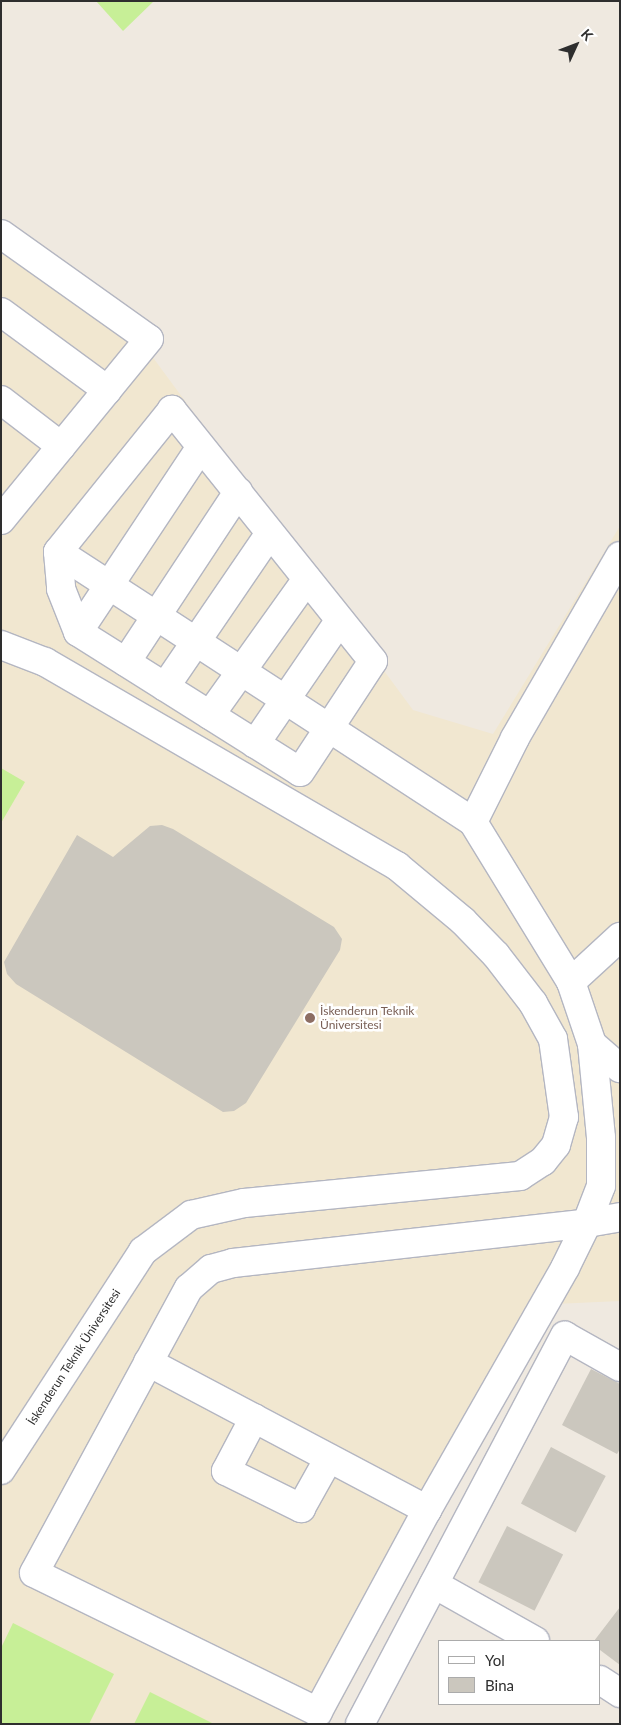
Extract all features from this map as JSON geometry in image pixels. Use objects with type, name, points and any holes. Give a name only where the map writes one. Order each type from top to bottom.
[{"type":"street","points":[[1,234],[149,338],[61,446],[7,502]]},
{"type":"street","points":[[1,312],[107,390]]},
{"type":"street","points":[[1,400],[61,446]]},
{"type":"street","points":[[172,410],[238,492],[373,661],[300,772],[78,632],[61,589],[58,552],[172,410]]},
{"type":"street","points":[[78,632],[201,447]]},
{"type":"street","points":[[126,662],[238,492]]},
{"type":"street","points":[[165,687],[270,534]]},
{"type":"street","points":[[58,552],[473,822],[571,982],[592,1044],[601,1138],[601,1186],[587,1223],[565,1268],[427,1510],[318,1712],[34,1573],[189,1288],[199,1277],[222,1265],[587,1223],[620,1217]]},
{"type":"street","points":[[473,822],[515,738],[618,565]]},
{"type":"street","points":[[210,715],[307,579]]},
{"type":"street","points":[[255,744],[340,620]]},
{"type":"street","name":"İskenderun Teknik Üniversitesi","points":[[1,645],[45,662],[397,866],[463,921],[496,955],[533,1003],[553,1039],[564,1117],[556,1145],[543,1161],[520,1176],[244,1203],[192,1215],[143,1251],[1,1470]]},
{"type":"street","points":[[571,982],[620,937]]},
{"type":"street","points":[[592,1044],[620,1068]]},
{"type":"street","points":[[360,1724],[565,1336],[620,1367]]},
{"type":"street","points":[[148,1362],[427,1510]]},
{"type":"street","points":[[254,1418],[226,1471],[301,1508],[329,1458]]},
{"type":"street","points":[[434,1584],[533,1640]]},
{"type":"street","points":[[601,1681],[620,1693]]},
{"type":"shaded area","name":"İskenderun Teknik Üniversitesi","points":[[1,244],[143,344],[413,710],[493,734],[620,526],[620,1301],[555,1304],[329,1724],[1,1724]]},
{"type":"green space","points":[[96,1],[154,1],[123,31]]},
{"type":"green space","points":[[1,768],[25,782],[1,823]]},
{"type":"green space","points":[[13,1623],[114,1674],[89,1724],[1,1724],[1,1648]]},
{"type":"green space","points":[[150,1692],[214,1724],[134,1724]]},
{"type":"building","points":[[162,825],[173,829],[334,927],[342,939],[340,950],[246,1103],[234,1111],[223,1112],[16,984],[7,974],[4,962],[77,835],[113,857],[150,826]]},
{"type":"building","points":[[591,1369],[620,1384],[620,1449],[617,1454],[562,1425]]},
{"type":"building","points":[[551,1447],[606,1476],[576,1533],[521,1504]]},
{"type":"building","points":[[507,1526],[563,1555],[535,1611],[478,1582]]},
{"type":"building","points":[[620,1607],[620,1665],[601,1651],[601,1640],[595,1640]]},
{"type":"place","name":"İskenderun Teknik Üniversitesi","points":[[310,1018]]}]
